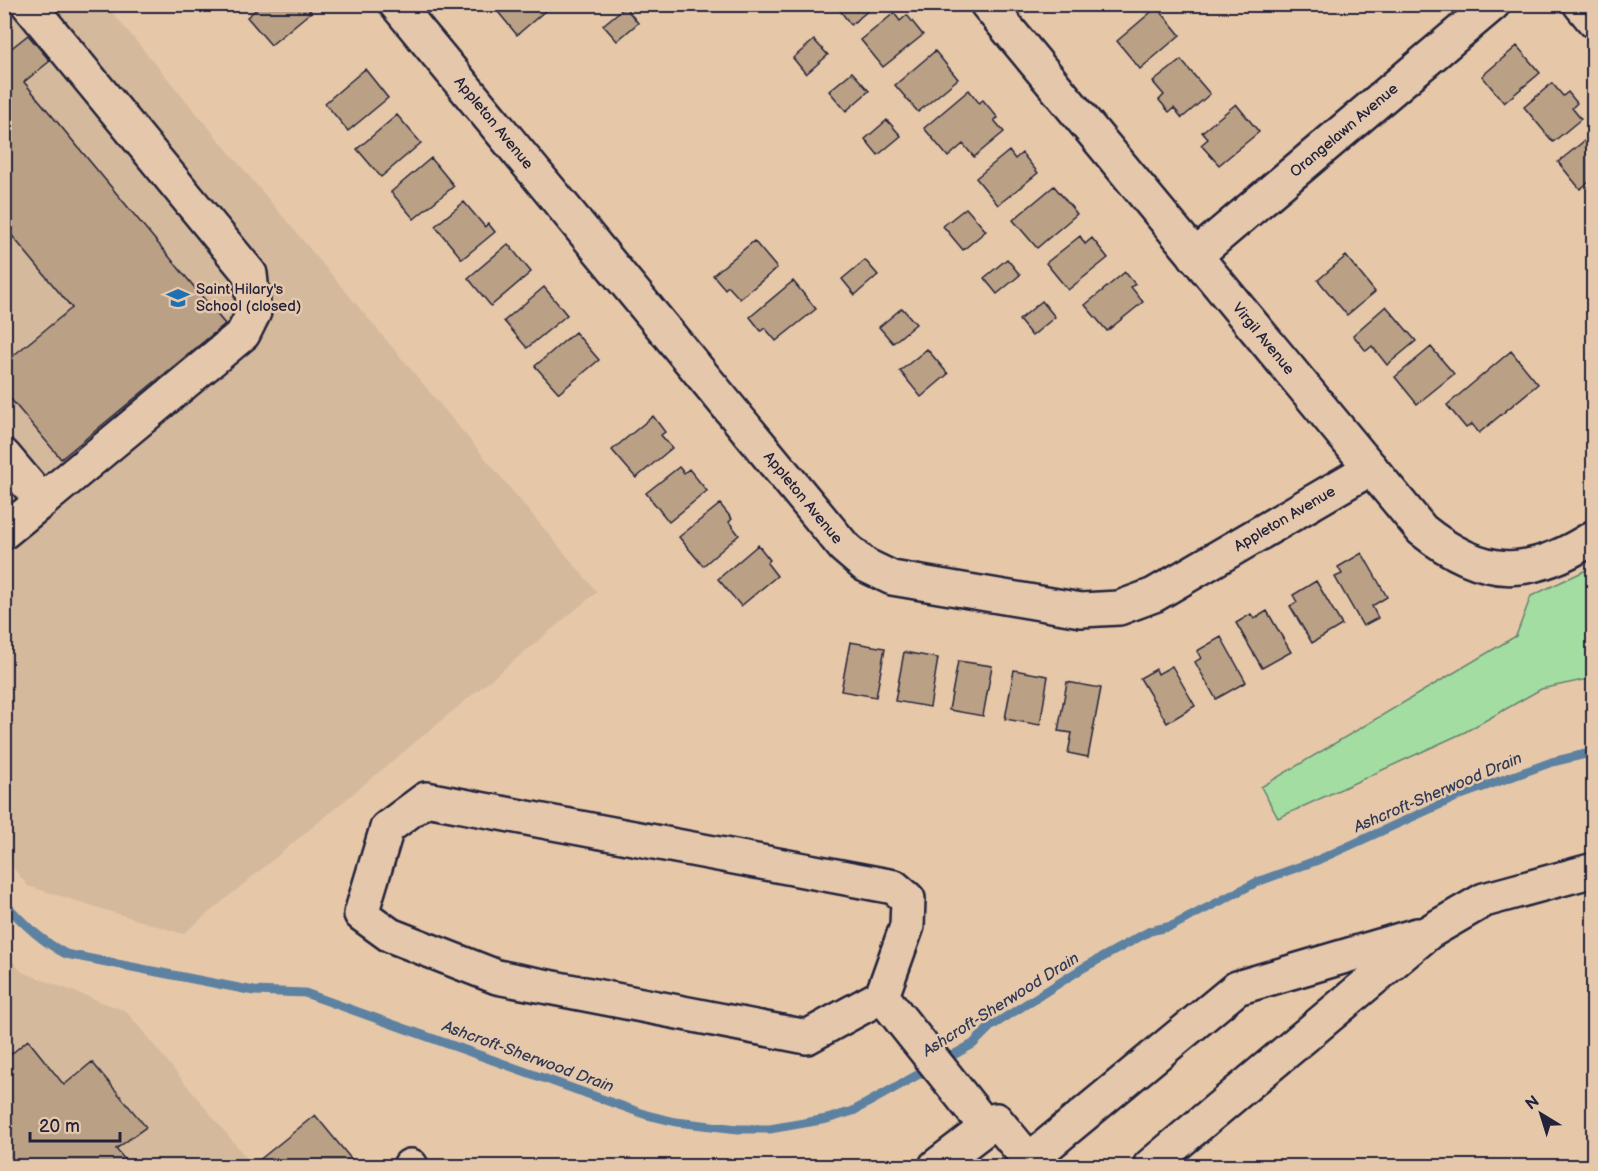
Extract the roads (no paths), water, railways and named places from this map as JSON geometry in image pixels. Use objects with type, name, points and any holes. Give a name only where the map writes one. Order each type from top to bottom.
[{"type":"street","points":[[4,532],[243,334],[254,312],[250,274],[28,4]]},
{"type":"street","name":"Appleton Avenue","points":[[396,4],[844,547],[865,566],[892,578],[1080,610],[1119,608],[1154,596],[1371,468]]},
{"type":"street","name":"Virgil Avenue","points":[[987,4],[1422,530],[1447,549],[1481,564],[1524,567],[1566,555],[1591,538]]},
{"type":"street","name":"Orangelawn Avenue","points":[[1195,256],[1493,4]]},
{"type":"street","points":[[1580,4],[1593,21]]},
{"type":"street","points":[[4,456],[42,501]]},
{"type":"street","points":[[426,799],[894,887],[908,899],[908,926],[882,996],[807,1037],[497,977],[390,935],[361,914],[387,828],[426,799]]},
{"type":"street","points":[[1150,1167],[1429,932],[1484,900],[1593,870]]},
{"type":"street","points":[[936,1167],[996,1120],[1031,1163],[1237,988],[1429,932]]},
{"type":"street","points":[[882,996],[987,1128]]},
{"type":"waterway","name":"Ashcroft-Sherwood Drain","points":[[4,902],[32,931],[66,954],[254,991],[305,993],[647,1115],[676,1122],[738,1129],[770,1129],[827,1119],[853,1111],[973,1044],[990,1027],[1083,968],[1150,931],[1172,926],[1257,882],[1318,860],[1461,795],[1552,762],[1594,752]]},
{"type":"place","name":"Saint Hilary's School (closed)","points":[[178,298]]}]
